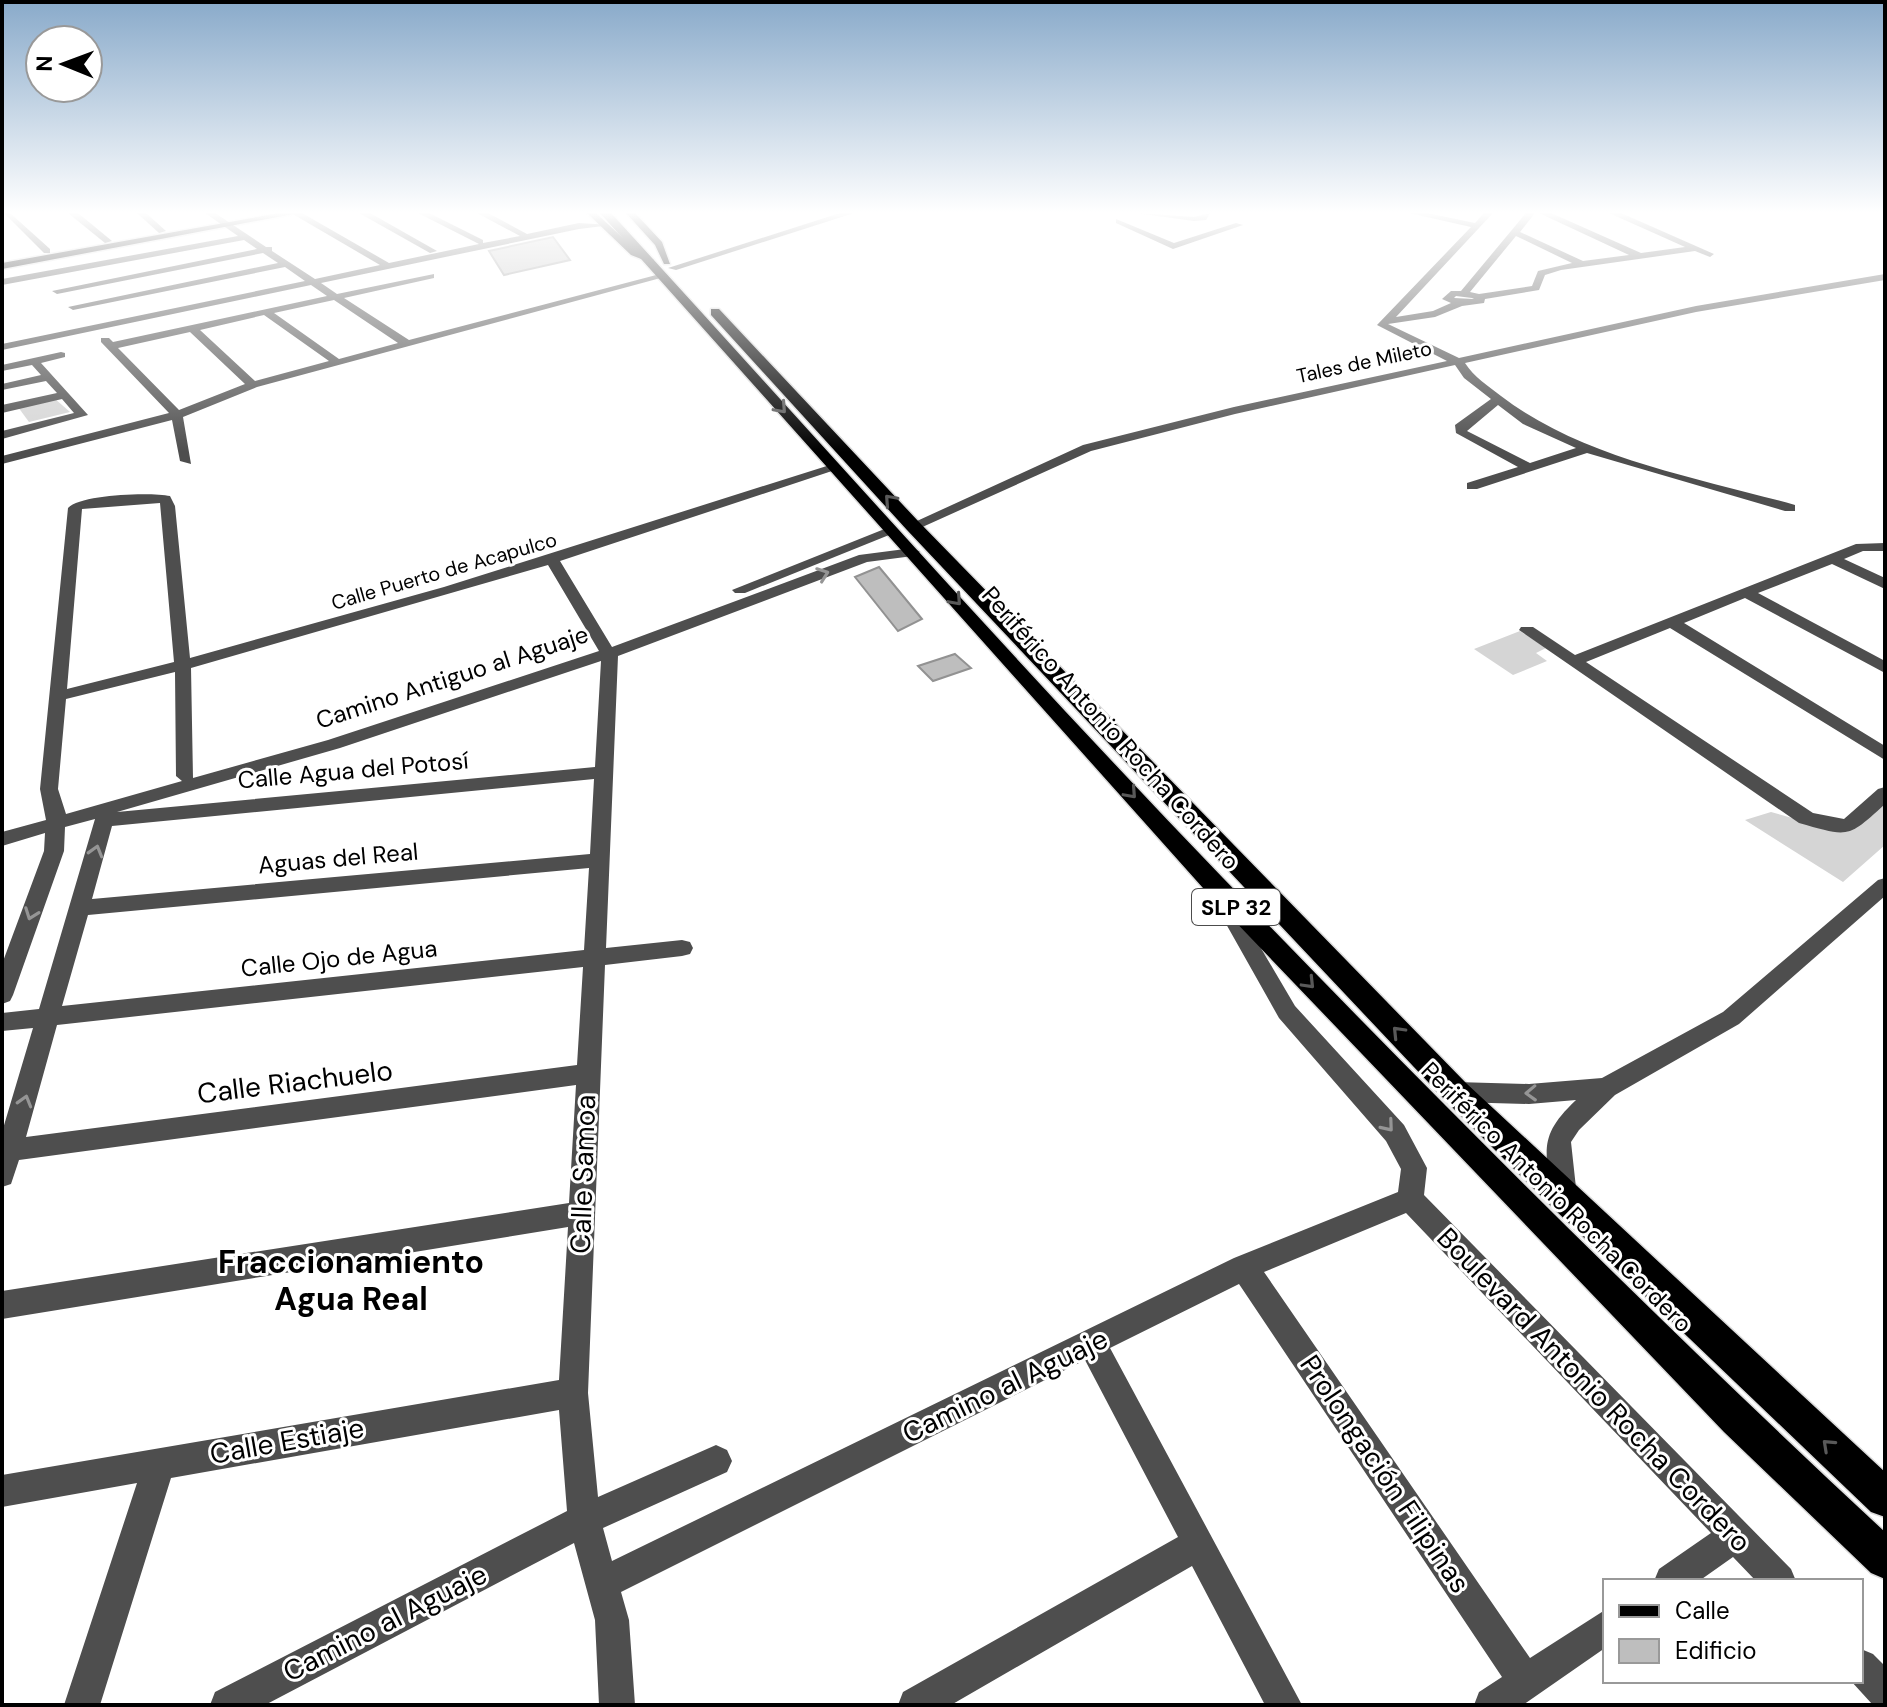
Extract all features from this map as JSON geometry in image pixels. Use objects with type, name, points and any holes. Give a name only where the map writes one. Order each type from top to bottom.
[{"type":"highway","name":"Periférico Antonio Rocha Cordero","points":[[686,293],[835,468],[903,528],[1456,1092],[1565,1199],[1885,1498]]},
{"type":"highway","name":"Periférico Antonio Rocha Cordero","points":[[690,293],[804,405],[903,528],[913,552],[1212,882],[1552,1233],[1737,1419],[1885,1559]]},
{"type":"street","points":[[59,293],[177,415],[186,461]]},
{"type":"street","points":[[73,307],[144,293]]},
{"type":"street","points":[[2,344],[248,293]]},
{"type":"street","points":[[332,293],[407,344]]},
{"type":"street","points":[[111,346],[350,293],[421,340]]},
{"type":"street","points":[[2,460],[177,415],[253,385],[407,344],[579,293]]},
{"type":"street","points":[[1388,319],[1414,293]]},
{"type":"street","points":[[1388,319],[1435,314],[1464,293]]},
{"type":"street","points":[[1388,319],[1458,299],[1506,293]]},
{"type":"street","name":"Tales de Mileto","points":[[903,528],[1087,448],[1234,411],[1696,309],[1793,293]]},
{"type":"street","points":[[1421,309],[1435,314]]},
{"type":"street","points":[[266,312],[337,362]]},
{"type":"street","points":[[1388,319],[1458,362],[1468,376],[1527,421],[1587,449],[1790,508]]},
{"type":"street","points":[[192,328],[253,385]]},
{"type":"street","points":[[2,368],[61,355]]},
{"type":"street","points":[[2,435],[82,415],[35,362]]},
{"type":"street","points":[[2,387],[48,377]]},
{"type":"street","points":[[22,430],[6,409],[65,395]]},
{"type":"street","points":[[1499,399],[1459,428],[1462,433],[1530,468]]},
{"type":"street","points":[[1472,486],[1587,449]]},
{"type":"street","name":"Calle Puerto de Acapulco","points":[[59,696],[183,666],[553,561],[835,468]]},
{"type":"street","points":[[2,995],[54,851],[57,818],[49,789],[75,508],[91,501],[165,499],[183,666],[185,776]]},
{"type":"street","name":"Camino Antiguo al Aguaje","points":[[108,809],[185,776],[605,649],[903,528]]},
{"type":"street","points":[[1574,661],[1861,547],[1885,547]]},
{"type":"street","name":"Camino Antiguo al Aguaje","points":[[2,826],[108,809],[334,744],[864,558],[913,552]]},
{"type":"street","points":[[1833,559],[1885,584]]},
{"type":"street","points":[[553,561],[605,649]]},
{"type":"street","points":[[1754,591],[1885,654]]},
{"type":"street","points":[[1754,591],[1885,668]]},
{"type":"street","points":[[1673,623],[1885,754]]},
{"type":"street","points":[[1527,630],[1806,818],[1830,825],[1849,826],[1885,793]]},
{"type":"street","name":"Calle Samoa","points":[[605,649],[606,772],[587,1074],[573,1393],[584,1520],[612,1620],[617,1705]]},
{"type":"street","name":"Calle Agua del Potosí","points":[[108,809],[606,772]]},
{"type":"street","points":[[2,1176],[108,809]]},
{"type":"street","name":"Camino Antiguo al Aguaje","points":[[2,839],[57,818]]},
{"type":"street","name":"Aguas del Real","points":[[80,908],[601,860]]},
{"type":"street","points":[[1212,882],[1287,1012],[1395,1133],[1414,1168],[1410,1199]]},
{"type":"street","points":[[1565,1199],[1558,1141],[1570,1122],[1606,1088],[1731,1018],[1885,885]]},
{"type":"street","name":"Calle Ojo de Agua","points":[[2,1022],[50,1014],[682,948]]},
{"type":"street","name":"Calle Riachuelo","points":[[11,1150],[587,1074]]},
{"type":"street","points":[[1456,1092],[1529,1094],[1606,1088]]},
{"type":"street","name":"Camino al Aguaje","points":[[604,1583],[1244,1267],[1410,1199]]},
{"type":"street","name":"Boulevard Antonio Rocha Cordero","points":[[1410,1199],[1777,1579]]},
{"type":"street","points":[[2,1305],[582,1213]]},
{"type":"street","name":"Prolongación Filipinas","points":[[1244,1267],[1526,1682]]},
{"type":"street","points":[[1092,1343],[1284,1705]]},
{"type":"street","name":"Calle Estiaje","points":[[2,1491],[573,1393]]},
{"type":"street","name":"Camino al Aguaje","points":[[228,1705],[584,1520],[716,1461]]},
{"type":"street","points":[[82,1705],[160,1462]]},
{"type":"street","points":[[1674,1579],[1735,1536]]},
{"type":"street","points":[[916,1705],[1198,1544]]},
{"type":"street","points":[[1492,1705],[1603,1628]]},
{"type":"street","points":[[1863,1668],[1885,1691]]},
{"type":"shaded area","points":[[54,398],[70,412],[29,422],[18,407]]},
{"type":"shaded area","points":[[1520,631],[1546,648],[1536,653],[1547,661],[1513,675],[1474,649]]},
{"type":"shaded area","points":[[1885,799],[1885,845],[1843,882],[1745,820],[1771,812],[1831,829]]},
{"type":"building","points":[[879,567],[922,619],[898,631],[855,577]]},
{"type":"building","points":[[955,654],[971,668],[933,681],[918,666]]},
{"type":"district","name":"Fraccionamiento Agua Real","points":[[351,1280]]}]
